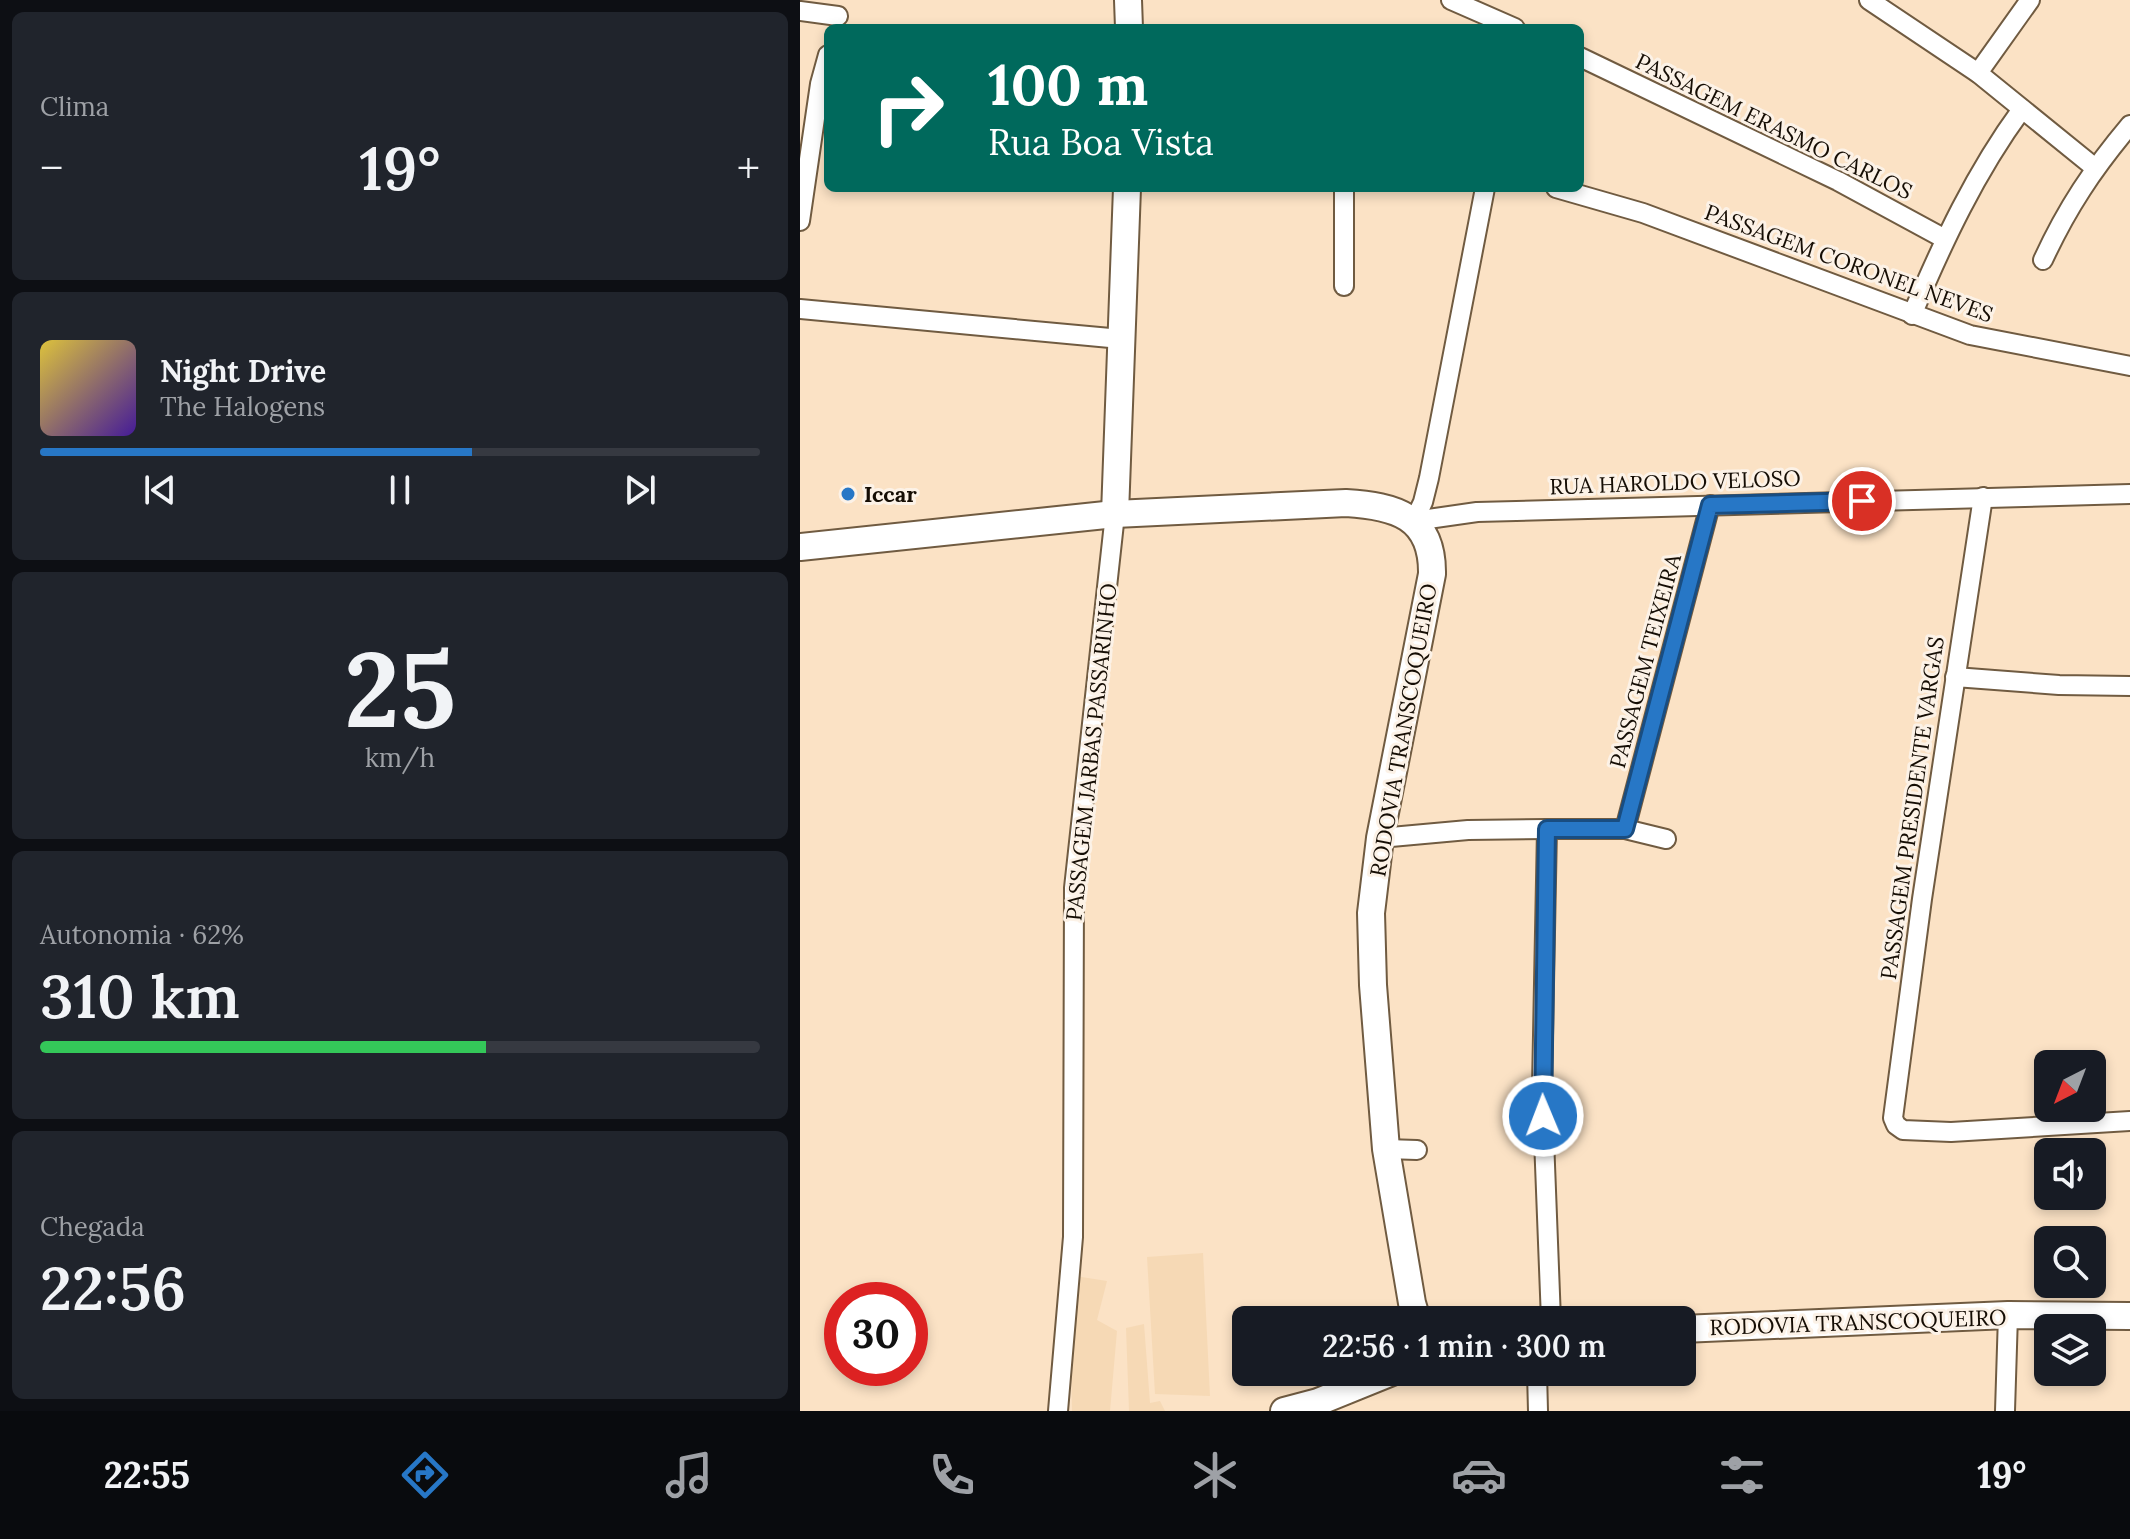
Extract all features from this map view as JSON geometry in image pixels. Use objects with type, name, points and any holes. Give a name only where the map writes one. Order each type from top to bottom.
[{"type":"main road","points":[[1128,0],[1129,24]]},
{"type":"main road","name":"PASSAGEM JARBAS PASSARINHO","points":[[1115,514],[1127,192]]},
{"type":"main road","points":[[800,547],[1115,514],[1346,503],[1396,510],[1414,521]]},
{"type":"main road","name":"RODOVIA TRANSCOQUEIRO","points":[[1413,1306],[1386,1149],[1373,985],[1371,913],[1380,838],[1432,574],[1432,556],[1427,539],[1414,521]]},
{"type":"main road","name":"RODOVIA TRANSCOQUEIRO","points":[[1696,1328],[2008,1315],[2130,1316]]},
{"type":"main road","points":[[1284,1411],[1318,1402],[1357,1386]]},
{"type":"street","points":[[1451,0],[1506,24]]},
{"type":"street","points":[[1978,73],[2030,0]]},
{"type":"street","points":[[1878,3],[1978,73],[2094,167]]},
{"type":"street","points":[[800,11],[839,15]]},
{"type":"street","name":"PASSAGEM ERASMO CARLOS","points":[[1584,59],[1838,181],[1945,239]]},
{"type":"street","points":[[801,213],[824,71]]},
{"type":"street","points":[[800,83],[820,84]]},
{"type":"street","points":[[1912,315],[1945,239],[1980,171],[2022,109]]},
{"type":"street","points":[[2043,260],[2062,218],[2094,167],[2130,125]]},
{"type":"street","points":[[1344,192],[1344,286]]},
{"type":"street","points":[[1414,521],[1429,478],[1484,192]]},
{"type":"street","name":"PASSAGEM CORONEL NEVES","points":[[1570,192],[1643,213],[1970,335],[2130,366]]},
{"type":"street","points":[[800,309],[1121,339]]},
{"type":"street","name":"RUA HAROLDO VELOSO","points":[[1414,521],[1477,512],[2130,494]]},
{"type":"street","name":"PASSAGEM PRESIDENTE VARGAS","points":[[1983,497],[1892,1106],[1896,1125],[1914,1132],[1951,1132],[2130,1121]]},
{"type":"street","name":"PASSAGEM TEIXEIRA","points":[[1625,829],[1710,505]]},
{"type":"street","name":"PASSAGEM JARBAS PASSARINHO","points":[[1058,1411],[1073,1237],[1074,888],[1115,514]]},
{"type":"street","points":[[1955,677],[2059,685],[2130,686]]},
{"type":"street","points":[[1547,829],[1542,1087],[1550,1306]]},
{"type":"street","points":[[1380,838],[1468,830],[1625,829],[1666,839]]},
{"type":"street","points":[[1386,1149],[1417,1150]]},
{"type":"street","points":[[2005,1411],[2008,1315]]},
{"type":"street","points":[[1537,1386],[1538,1411]]},
{"type":"shaded area","points":[[1203,1253],[1210,1396],[1155,1394],[1147,1257]]},
{"type":"shaded area","points":[[1069,1275],[1107,1281],[1097,1320],[1117,1331],[1110,1411],[1072,1411]]},
{"type":"shaded area","points":[[1144,1324],[1150,1403],[1160,1401],[1165,1411],[1129,1411],[1126,1328]]},
{"type":"place","name":"Iccar","points":[[848,494]]},
{"type":"route","points":[[1543,1116],[1547,829],[1625,829],[1710,505],[1862,501]]}]
